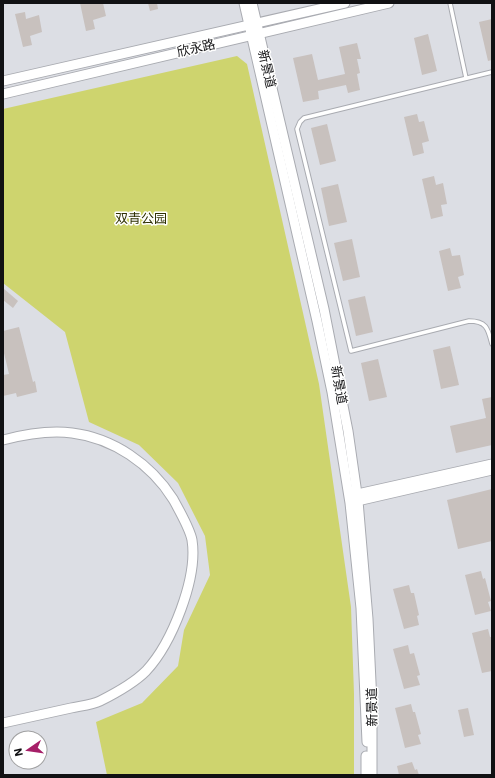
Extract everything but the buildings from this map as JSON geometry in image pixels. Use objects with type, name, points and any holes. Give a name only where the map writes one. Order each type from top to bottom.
[{"type":"street","name":"新景道","points":[[244,3],[253,25],[324,309],[346,424],[368,619],[372,703],[372,775]]},
{"type":"street","name":"新景道","points":[[252,3],[253,25]]},
{"type":"street","name":"欣永路","points":[[3,81],[345,3]]},
{"type":"street","name":"欣永路","points":[[3,94],[389,3]]},
{"type":"street","points":[[3,440],[35,433],[72,433],[107,443],[128,453],[148,469],[165,486],[178,507],[192,538],[194,563],[180,611],[172,630],[159,654],[145,671],[126,686],[99,702],[3,724]]},
{"type":"street","points":[[354,498],[492,464]]},
{"type":"street","points":[[354,498],[492,470]]},
{"type":"street","name":"新景道","points":[[354,498],[361,608],[366,734],[366,775]]},
{"type":"lane","points":[[450,3],[466,78]]},
{"type":"lane","points":[[492,72],[304,118],[300,122],[297,129],[351,351],[469,321],[478,321],[484,324],[489,332],[492,344]]},
{"type":"green space","name":"双青公园","points":[[237,56],[247,64],[319,384],[351,607],[354,694],[354,775],[107,775],[96,722],[142,703],[178,666],[184,630],[210,575],[205,536],[178,483],[139,445],[89,422],[65,332],[3,283],[3,109]]}]
